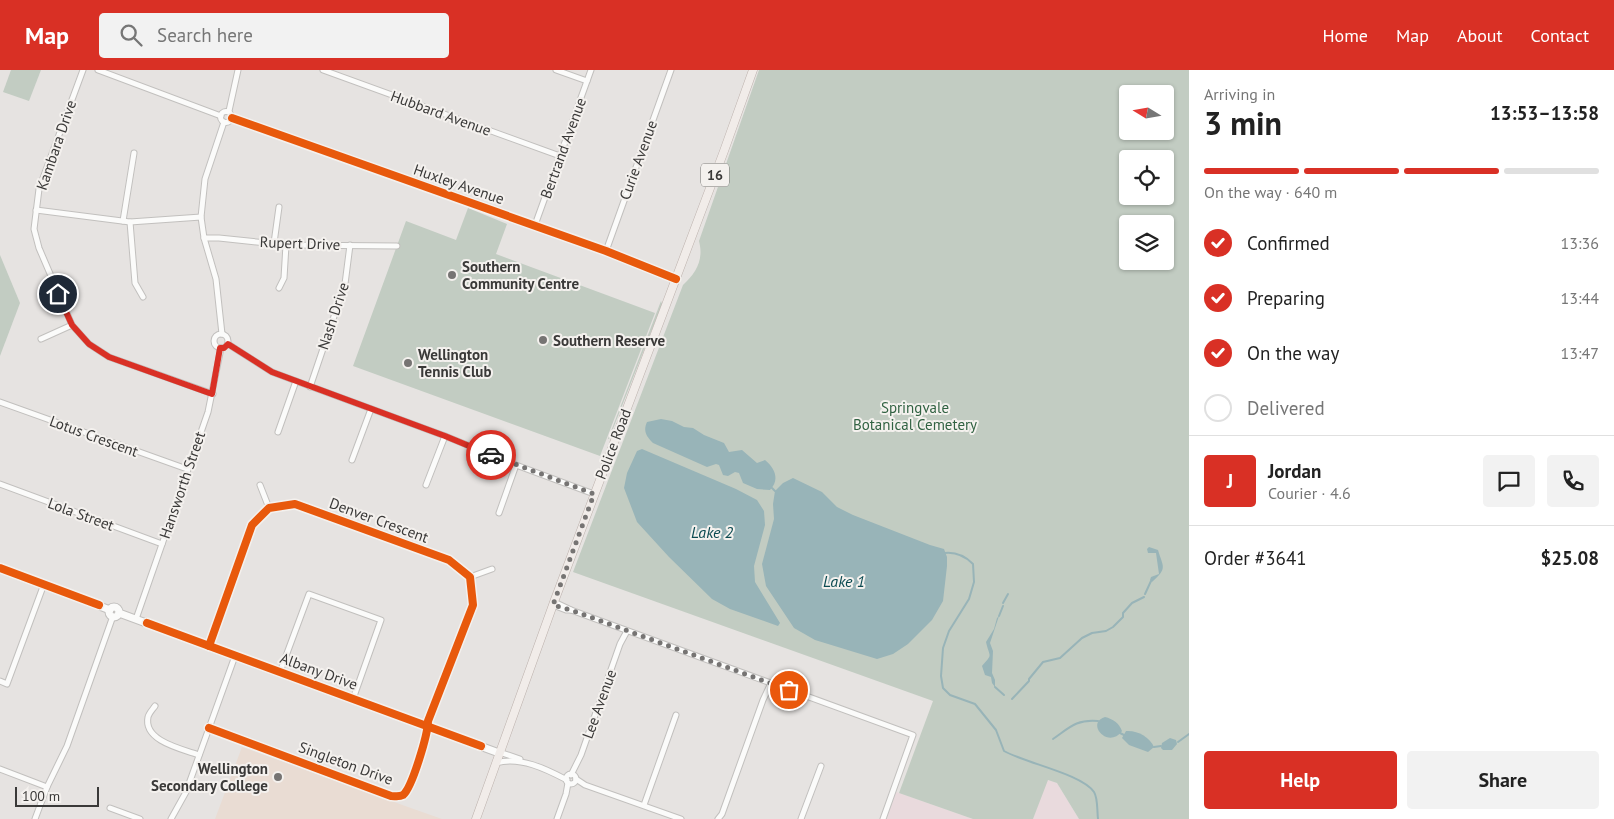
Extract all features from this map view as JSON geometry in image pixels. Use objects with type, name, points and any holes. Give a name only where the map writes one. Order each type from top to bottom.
[{"type":"main road","name":"Police Road","points":[[476,819],[553,604],[753,70]]},
{"type":"street","name":"Kambara Drive","points":[[83,70],[39,190],[34,229],[39,248],[72,325],[89,344],[109,357],[212,394]]},
{"type":"street","points":[[98,70],[221,116],[224,122],[205,179],[201,217],[204,238],[216,279],[222,334]]},
{"type":"street","points":[[224,122],[229,122],[232,118],[232,114],[229,111],[238,70]]},
{"type":"street","name":"Hubbard Avenue","points":[[323,70],[560,156]]},
{"type":"street","points":[[556,70],[587,81]]},
{"type":"street","name":"Bertrand Avenue","points":[[535,225],[591,70]]},
{"type":"street","name":"Curie Avenue","points":[[606,251],[671,70]]},
{"type":"street","points":[[221,116],[223,112],[229,111]]},
{"type":"street","name":"Huxley Avenue","points":[[232,118],[535,225],[676,279]]},
{"type":"street","points":[[123,221],[134,153]]},
{"type":"street","points":[[274,243],[279,207]]},
{"type":"street","points":[[36,210],[130,222],[201,217]]},
{"type":"street","points":[[130,222],[135,283],[143,297]]},
{"type":"street","name":"Rupert Drive","points":[[204,238],[286,245],[397,246]]},
{"type":"street","points":[[279,288],[284,278],[286,245]]},
{"type":"street","name":"Nash Drive","points":[[310,387],[345,284],[350,245]]},
{"type":"street","points":[[41,339],[72,325]]},
{"type":"street","points":[[222,334],[228,338],[228,344],[224,348],[216,346],[214,341],[216,336],[222,334]]},
{"type":"street","points":[[228,344],[272,372],[594,494]]},
{"type":"street","name":"Hansworth Street","points":[[136,619],[208,412],[220,348]]},
{"type":"street","points":[[278,432],[296,381]]},
{"type":"street","name":"Lotus Crescent","points":[[0,402],[187,469]]},
{"type":"street","points":[[352,460],[371,409]]},
{"type":"street","points":[[426,485],[445,436]]},
{"type":"street","points":[[499,513],[516,465]]},
{"type":"street","name":"Lola Street","points":[[0,484],[162,544]]},
{"type":"street","points":[[209,646],[252,525],[269,508],[260,485]]},
{"type":"street","name":"Denver Crescent","points":[[269,508],[295,504],[449,560],[470,578]]},
{"type":"street","name":"Albany Drive","points":[[0,568],[114,613],[136,619],[499,753]]},
{"type":"street","points":[[428,726],[473,605],[470,578],[492,569]]},
{"type":"street","points":[[0,681],[8,684],[44,584]]},
{"type":"street","points":[[280,672],[308,594],[381,620],[353,699]]},
{"type":"street","points":[[553,604],[913,735],[883,819]]},
{"type":"street","points":[[35,819],[47,787],[67,746],[114,613]]},
{"type":"street","name":"Lee Avenue","points":[[557,819],[625,630]]},
{"type":"street","points":[[171,819],[186,792],[235,656]]},
{"type":"street","points":[[721,817],[769,682]]},
{"type":"street","points":[[155,706],[148,717],[150,730],[159,741],[199,756]]},
{"type":"street","points":[[644,806],[676,715]]},
{"type":"street","name":"Singleton Drive","points":[[209,728],[391,796],[400,797],[409,786],[428,726]]},
{"type":"street","points":[[499,753],[526,763]]},
{"type":"street","points":[[496,763],[509,760],[526,763],[681,819]]},
{"type":"street","points":[[801,819],[821,766]]},
{"type":"street","points":[[0,769],[47,787]]},
{"type":"street","points":[[110,808],[140,819]]},
{"type":"shaded area","name":"Wellington Secondary College","points":[[242,747],[408,807],[442,819],[215,819]]},
{"type":"shaded area","points":[[1047,780],[1057,783],[1079,819],[1033,819]]},
{"type":"shaded area","points":[[896,792],[899,793],[973,819],[886,819]]},
{"type":"green space","points":[[11,70],[41,70],[29,101],[3,92]]},
{"type":"green space","name":"Springvale Botanical Cemetery","points":[[759,70],[1189,70],[1189,819],[1079,819],[1057,783],[1048,780],[1033,819],[973,819],[899,793],[933,701],[573,572],[683,285],[698,266],[699,241]]},
{"type":"green space","name":"Southern Reserve","points":[[468,208],[507,224],[496,254],[655,313],[600,456],[353,366],[406,221],[456,240]]},
{"type":"green space","points":[[0,255],[20,303],[0,356]]},
{"type":"green space","points":[[661,301],[662,304],[608,439]]},
{"type":"water","points":[[661,419],[693,428],[704,435],[724,443],[729,452],[742,450],[757,463],[765,460],[774,470],[775,482],[773,486],[770,490],[757,489],[743,483],[739,473],[735,472],[728,476],[723,475],[719,465],[707,467],[653,443],[646,433],[647,422]]},
{"type":"water","name":"Lake 2","points":[[642,449],[736,489],[757,500],[764,511],[765,525],[754,566],[755,582],[780,623],[778,626],[730,609],[712,599],[637,522],[624,488],[627,473],[637,451]]},
{"type":"water","name":"Lake 1","points":[[793,478],[822,492],[837,507],[853,515],[944,549],[947,557],[947,566],[943,601],[932,620],[908,644],[893,654],[877,659],[815,640],[794,628],[766,586],[762,564],[774,519],[773,504],[775,491],[783,483]]},
{"type":"water","points":[[1149,547],[1158,550],[1163,564],[1162,570],[1160,573],[1152,582],[1150,580],[1151,577],[1159,574],[1156,553],[1148,553],[1147,549]]},
{"type":"water","points":[[999,616],[990,643],[993,651],[992,673],[995,687],[991,677],[985,675],[982,666],[990,655],[986,642]]},
{"type":"water","points":[[1105,717],[1115,722],[1122,731],[1111,738],[1105,737],[1098,729],[1097,724],[1099,720]]},
{"type":"water","points":[[1126,731],[1143,735],[1154,747],[1148,752],[1129,745],[1122,738]]},
{"type":"water","points":[[1170,738],[1176,740],[1177,744],[1172,750],[1163,750],[1161,748],[1162,743]]},
{"type":"waterway","points":[[772,488],[775,491]]},
{"type":"waterway","points":[[945,553],[960,555],[973,564],[974,582],[969,599],[949,631],[943,648],[941,676],[943,688],[950,695],[975,704],[996,730],[1004,751],[1066,774],[1088,786],[1094,792],[1097,801],[1098,819]]},
{"type":"waterway","points":[[1145,594],[1151,581]]},
{"type":"waterway","points":[[1003,603],[1008,594]]},
{"type":"waterway","points":[[1012,699],[1043,662],[1060,658],[1082,638],[1113,627],[1123,617],[1123,613],[1132,603],[1144,597]]},
{"type":"waterway","points":[[999,616],[1003,606]]},
{"type":"waterway","points":[[995,687],[1004,695]]},
{"type":"waterway","points":[[1053,739],[1078,723],[1098,721]]},
{"type":"waterway","points":[[1120,733],[1124,735]]},
{"type":"waterway","points":[[1178,742],[1189,734]]},
{"type":"waterway","points":[[1154,747],[1161,746]]},
{"type":"cycle path","points":[[232,118],[606,251],[676,279]]},
{"type":"cycle path","points":[[209,646],[252,525],[269,508],[295,504],[449,560],[470,577],[473,605],[428,721],[415,772],[403,795],[391,796],[209,728]]},
{"type":"cycle path","points":[[0,568],[99,605]]},
{"type":"cycle path","points":[[147,623],[481,746]]},
{"type":"way so far","points":[[491,455],[594,494],[553,605],[789,690]]},
{"type":"place","name":"Southern Community Centre","points":[[452,275]]},
{"type":"place","name":"Southern Reserve","points":[[543,340]]},
{"type":"place","name":"Wellington Tennis Club","points":[[408,363]]},
{"type":"place","name":"Wellington Secondary College","points":[[278,777]]},
{"type":"route","points":[[58,294],[72,325],[89,344],[109,357],[212,394],[220,348],[224,348],[228,344],[272,372],[491,455]]}]
